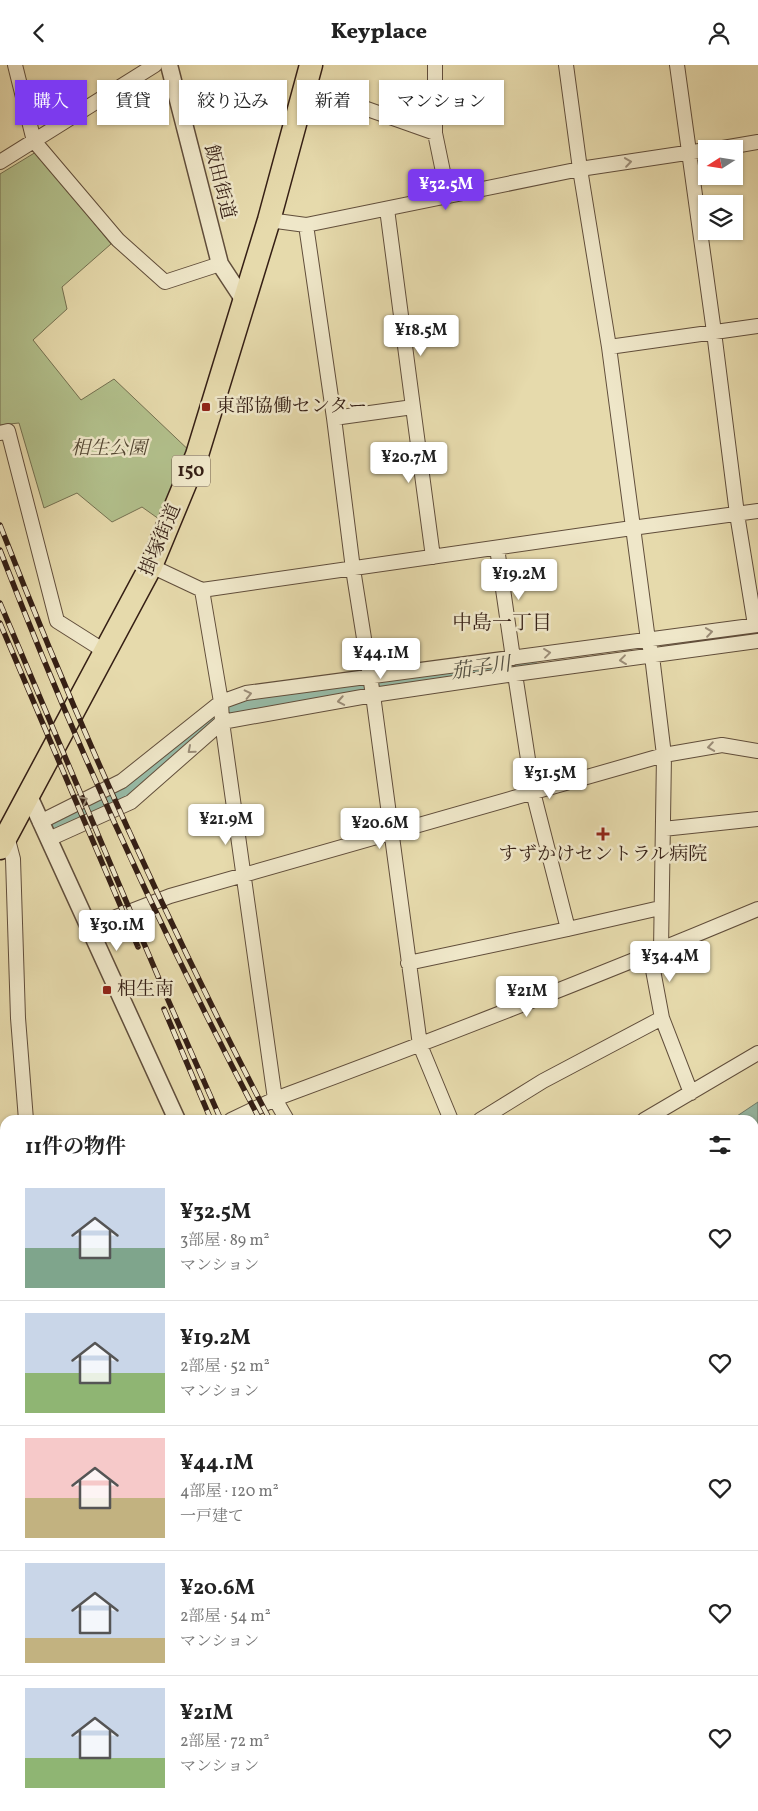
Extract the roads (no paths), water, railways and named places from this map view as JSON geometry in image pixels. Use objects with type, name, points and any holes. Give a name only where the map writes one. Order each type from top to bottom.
[{"type":"highway","name":"掛塚街道","points":[[307,80],[310,65]]},
{"type":"highway","name":"掛塚街道","points":[[4,842],[151,566],[197,455],[245,302],[297,117]]},
{"type":"street","points":[[15,65],[34,141],[118,240],[165,282],[220,264]]},
{"type":"street","points":[[0,163],[155,65]]},
{"type":"street","name":"飯田街道","points":[[169,65],[220,264],[245,302]]},
{"type":"street","points":[[435,65],[435,133],[448,196]]},
{"type":"street","points":[[566,65],[580,169],[609,347],[664,755],[660,908],[655,952],[662,1018],[691,1093]]},
{"type":"street","points":[[40,821],[122,781],[221,702],[246,693],[756,625],[737,514],[677,65]]},
{"type":"street","points":[[369,110],[435,133]]},
{"type":"street","points":[[743,145],[758,142]]},
{"type":"street","points":[[269,220],[306,225],[580,169],[698,151]]},
{"type":"street","points":[[387,209],[433,557]]},
{"type":"street","points":[[306,225],[334,418],[353,569],[373,695],[420,1045],[449,1115]]},
{"type":"street","points":[[609,347],[758,326]]},
{"type":"street","points":[[334,418],[413,407]]},
{"type":"street","points":[[0,433],[8,431],[57,621],[106,652]]},
{"type":"street","points":[[151,566],[202,590],[758,511]]},
{"type":"street","points":[[497,548],[513,657]]},
{"type":"street","points":[[202,590],[221,702],[222,723],[275,1099],[284,1115]]},
{"type":"street","points":[[49,839],[131,802],[222,723],[373,695],[758,641]]},
{"type":"street","points":[[515,674],[533,792],[568,929]]},
{"type":"street","points":[[90,931],[116,917],[170,896],[244,873],[664,755],[722,745],[758,751]]},
{"type":"street","points":[[29,796],[175,1115]]},
{"type":"street","points":[[663,829],[758,819]]},
{"type":"street","points":[[4,842],[12,859],[18,1018],[26,1115]]},
{"type":"street","points":[[408,963],[660,908]]},
{"type":"street","points":[[241,1115],[275,1099],[420,1045],[758,909]]},
{"type":"street","points":[[488,1115],[543,1081],[662,1018]]},
{"type":"street","points":[[653,1115],[758,1053]]},
{"type":"waterway","name":"茄子川","points":[[60,823],[76,818],[124,792],[214,721],[235,709],[364,685],[523,663]]},
{"type":"railway","points":[[0,525],[61,676],[127,826],[196,974],[267,1115]]},
{"type":"railway","points":[[0,550],[59,695],[122,839],[189,980],[257,1115]]},
{"type":"railway","points":[[0,603],[165,993],[219,1115]]},
{"type":"railway","points":[[0,623],[138,947]]},
{"type":"railway","points":[[164,1009],[209,1115]]},
{"type":"place","name":"東部協働センター","points":[[206,407]]},
{"type":"place","name":"すずかけセントラル病院","points":[[603,834]]},
{"type":"place","name":"相生南","points":[[107,990]]},
{"type":"district","name":"中島一丁目","points":[[502,624]]},
{"type":"park label","name":"相生公園","points":[[109,449]]}]
